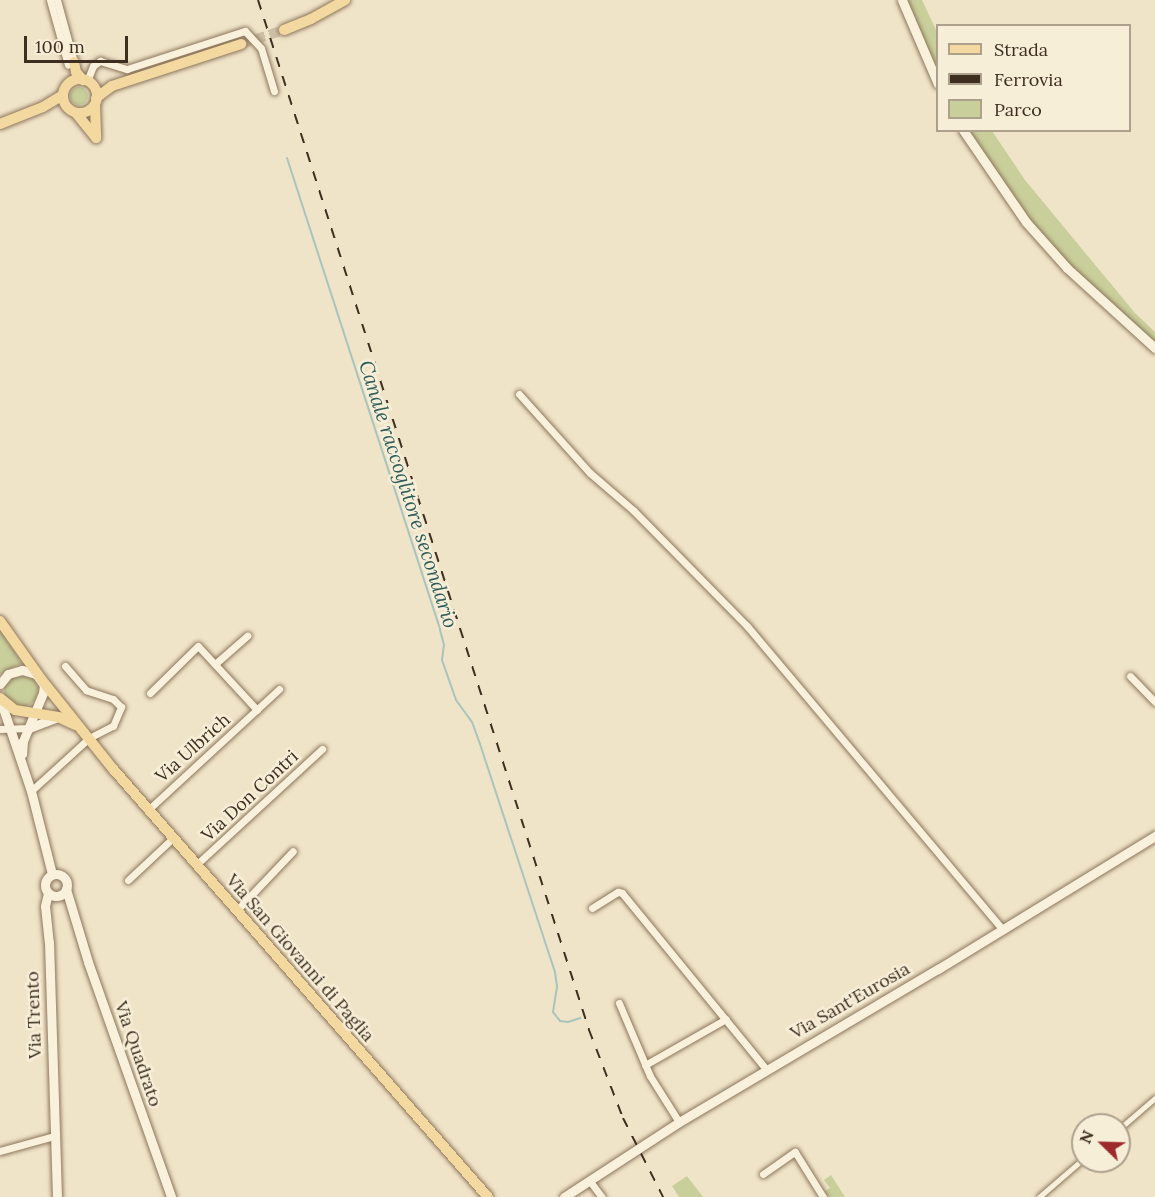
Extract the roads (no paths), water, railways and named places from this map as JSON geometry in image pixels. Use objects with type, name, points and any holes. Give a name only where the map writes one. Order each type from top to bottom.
[{"type":"main road","points":[[284,30],[311,20],[345,0]]},
{"type":"main road","points":[[43,107],[90,110],[112,86],[241,44]]},
{"type":"main road","points":[[63,95],[72,110],[96,138],[96,102],[88,82],[76,72],[71,64]]},
{"type":"main road","points":[[0,124],[43,107],[63,95],[69,84],[71,64]]},
{"type":"main road","points":[[69,84],[88,82],[112,86]]},
{"type":"main road","name":"Via San Giovanni di Paglia","points":[[0,621],[41,679],[80,728],[489,1197]]},
{"type":"main road","points":[[0,699],[15,710],[58,717],[80,728]]},
{"type":"street","points":[[50,0],[71,64]]},
{"type":"street","points":[[57,0],[71,64]]},
{"type":"street","points":[[902,0],[936,79]]},
{"type":"street","points":[[88,82],[93,66],[100,61],[127,69],[245,31],[261,48],[274,91]]},
{"type":"street","points":[[964,132],[1026,222],[1067,268],[1155,348]]},
{"type":"street","points":[[519,394],[590,473],[634,511],[747,626],[1002,929]]},
{"type":"street","points":[[215,664],[247,636]]},
{"type":"street","name":"Via Ulbrich","points":[[150,693],[198,646],[257,710]]},
{"type":"street","points":[[31,791],[89,738],[113,726],[121,707],[113,699],[86,690],[65,666]]},
{"type":"street","points":[[0,684],[8,674],[15,670],[30,671],[41,679],[44,690],[22,745],[24,769]]},
{"type":"street","points":[[1130,676],[1155,702]]},
{"type":"street","name":"Via Ulbrich","points":[[149,809],[279,689]]},
{"type":"street","name":"Via Quadrato","points":[[0,699],[31,791],[52,874]]},
{"type":"street","points":[[0,729],[28,728],[58,717]]},
{"type":"street","name":"Via Don Contri","points":[[197,864],[322,749]]},
{"type":"street","points":[[128,880],[174,837]]},
{"type":"street","name":"Via Sant'Eurosia","points":[[564,1197],[766,1069],[1155,837]]},
{"type":"street","points":[[237,910],[293,851]]},
{"type":"street","name":"Via Quadrato","points":[[52,874],[62,876],[66,882],[63,892],[171,1197]]},
{"type":"street","name":"Via Quadrato","points":[[48,893],[44,883],[52,874]]},
{"type":"street","points":[[48,893],[63,892]]},
{"type":"street","points":[[592,908],[618,892],[622,893],[766,1069]]},
{"type":"street","name":"Via Trento","points":[[48,893],[45,906],[49,942],[57,1197]]},
{"type":"street","points":[[619,1003],[645,1065],[679,1122]]},
{"type":"street","points":[[645,1065],[726,1019]]},
{"type":"street","points":[[1131,1119],[1155,1098]]},
{"type":"street","points":[[0,1151],[54,1136]]},
{"type":"street","points":[[763,1174],[795,1152],[824,1197]]},
{"type":"street","points":[[1038,1197],[1071,1169]]},
{"type":"street","points":[[589,1180],[602,1197]]},
{"type":"waterway","name":"Canale raccoglitore secondario","points":[[287,158],[440,630],[444,645],[442,660],[456,700],[472,722],[480,744],[555,972],[557,987],[553,1012],[560,1021],[568,1022],[580,1018]]},
{"type":"tunnel","points":[[241,44],[284,30]]},
{"type":"railway","points":[[258,0],[589,1030],[623,1118],[663,1197]]}]
